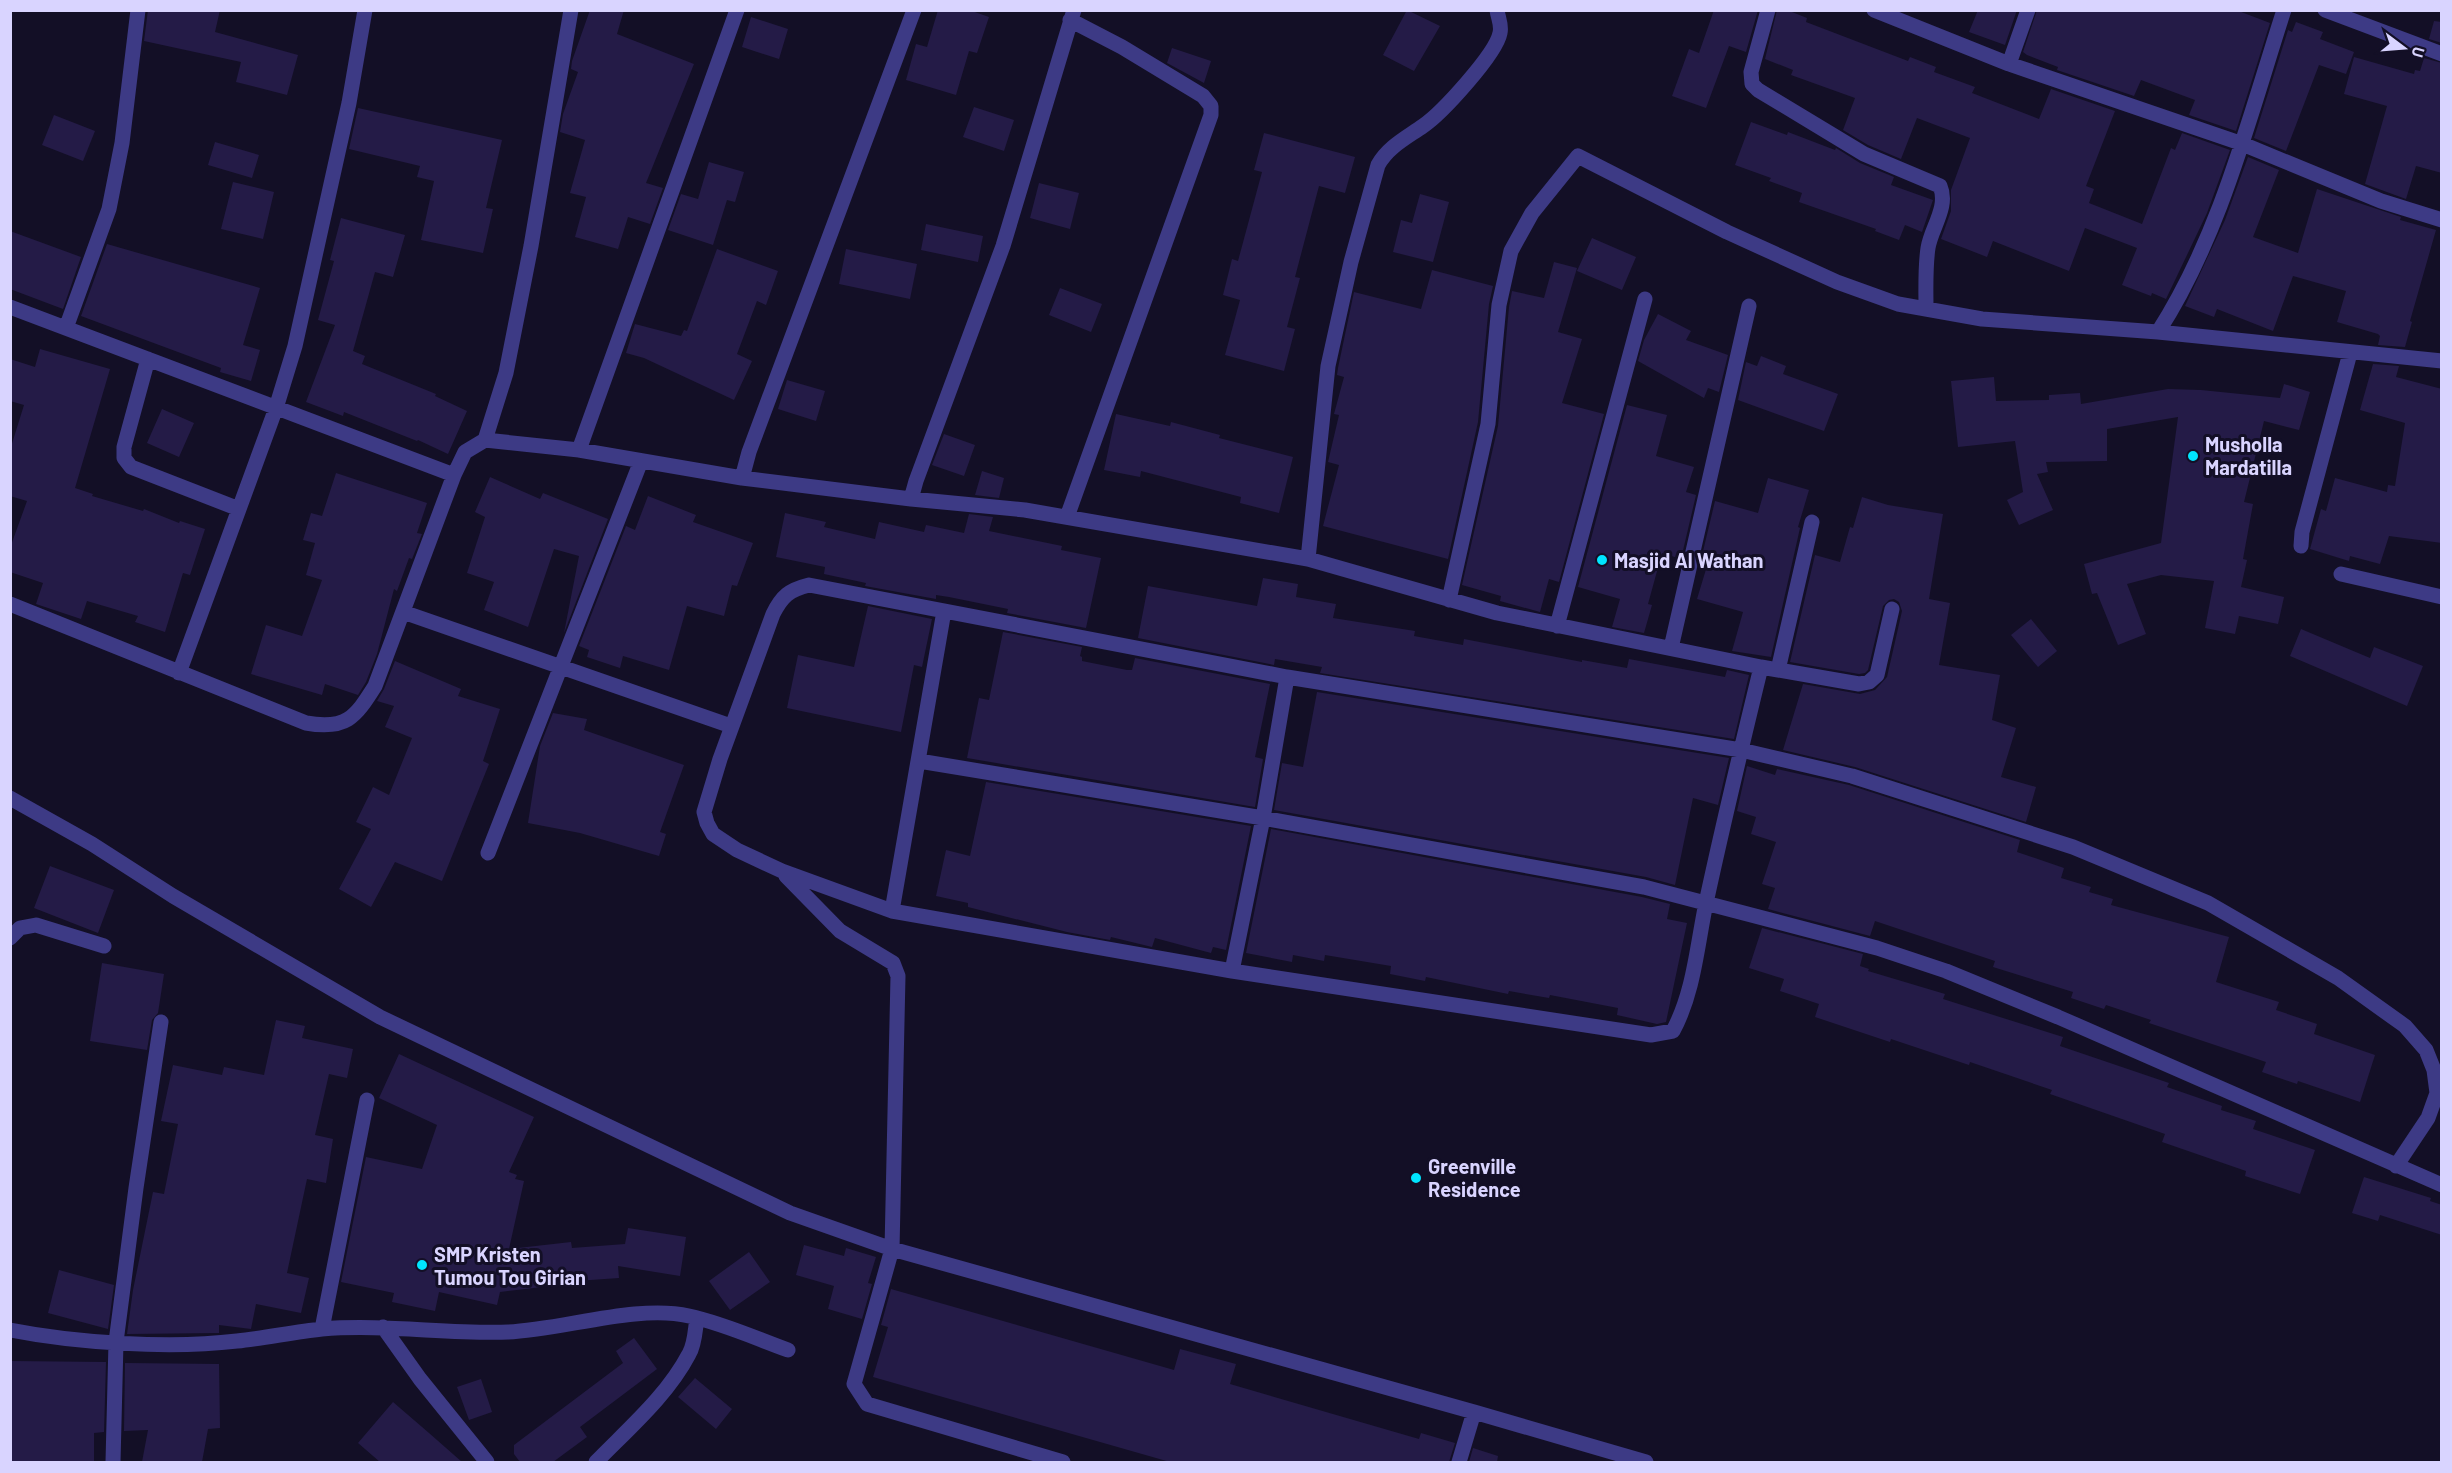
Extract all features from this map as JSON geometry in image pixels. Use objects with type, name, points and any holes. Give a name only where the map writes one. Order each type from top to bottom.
[{"type":"street","points":[[66,328],[109,209],[122,143],[138,10]]},
{"type":"street","points":[[179,673],[276,408],[295,346],[346,114],[365,10]]},
{"type":"street","points":[[485,440],[507,373],[571,10]]},
{"type":"street","points":[[579,450],[736,10]]},
{"type":"street","points":[[742,478],[802,308],[914,10]]},
{"type":"street","points":[[1308,558],[1328,366],[1351,262],[1378,165],[1384,154],[1424,125],[1449,102],[1496,46],[1501,26],[1497,10]]},
{"type":"street","points":[[1768,10],[1751,72],[1752,84],[1758,90],[1863,154],[1940,186],[1943,204],[1928,246],[1926,309]]},
{"type":"street","points":[[1874,10],[2009,64],[2240,143],[2381,201],[2442,220]]},
{"type":"street","points":[[2009,64],[2028,10]]},
{"type":"street","points":[[2158,332],[2176,305],[2232,179],[2240,143],[2284,10]]},
{"type":"street","points":[[2325,10],[2442,54]]},
{"type":"street","points":[[911,499],[1003,246],[1072,15],[1203,96],[1210,106],[1211,115],[1067,517]]},
{"type":"street","points":[[1449,600],[1488,424],[1499,305],[1511,251],[1532,213],[1578,156],[1684,211],[1837,282],[1898,304],[1982,319],[2158,332],[2442,361]]},
{"type":"street","points":[[1557,626],[1645,299]]},
{"type":"street","points":[[1671,648],[1749,306]]},
{"type":"street","points":[[10,307],[454,475]]},
{"type":"street","points":[[2301,546],[2302,532],[2350,353]]},
{"type":"street","points":[[148,359],[124,447],[124,458],[131,467],[239,509]]},
{"type":"street","points":[[10,604],[306,723],[333,726],[350,719],[375,686],[454,475],[465,452],[485,440],[579,450],[742,478],[911,499],[1025,510],[1308,558],[1449,600],[1557,626],[1859,684],[1869,682],[1877,675],[1881,666],[1892,609]]},
{"type":"street","points":[[488,853],[641,460]]},
{"type":"street","points":[[1778,670],[1812,522]]},
{"type":"street","points":[[2341,574],[2442,597]]},
{"type":"street","points":[[1761,667],[1741,750],[1706,902],[1683,1014],[1673,1031],[1651,1035],[1232,971],[892,911],[782,871],[719,839],[707,823],[704,812],[731,726],[772,614],[781,598],[790,590],[808,585],[1287,677],[1741,750],[1852,776],[2073,847],[2208,903],[2338,978],[2405,1026],[2426,1050],[2434,1070],[2437,1094],[2428,1118],[2396,1166]]},
{"type":"street","points":[[892,911],[944,611]]},
{"type":"street","points":[[403,612],[731,726]]},
{"type":"street","points":[[1232,971],[1263,818],[1287,677]]},
{"type":"street","points":[[919,761],[1263,818],[1644,887],[1877,948],[1946,971],[2058,1017],[2442,1185]]},
{"type":"street","points":[[10,798],[380,1017],[790,1213],[892,1249],[1646,1462]]},
{"type":"street","points":[[782,871],[840,931],[892,963],[898,976],[892,1249],[854,1384],[867,1404],[1063,1462]]},
{"type":"street","points":[[10,938],[20,928],[36,925],[104,946]]},
{"type":"street","points":[[113,1462],[116,1342],[160,1022]]},
{"type":"street","points":[[322,1329],[367,1100]]},
{"type":"street","points":[[10,1330],[37,1335],[116,1342],[179,1344],[235,1342],[322,1329],[383,1328],[437,1332],[511,1332],[636,1315],[667,1314],[697,1318],[788,1350]]},
{"type":"street","points":[[596,1462],[654,1402],[674,1377],[690,1353],[697,1318]]},
{"type":"street","points":[[383,1328],[420,1379],[487,1462]]},
{"type":"street","points":[[1459,1462],[1474,1412]]},
{"type":"building","points":[[148,10],[220,10],[215,32],[298,55],[287,95],[236,82],[241,62],[144,41]]},
{"type":"building","points":[[590,10],[624,10],[617,34],[694,64],[646,183],[663,188],[650,224],[628,217],[618,249],[575,237],[586,197],[570,193],[585,140],[560,132],[563,114],[578,72],[571,69],[572,61]]},
{"type":"building","points":[[938,10],[969,10],[989,17],[977,53],[969,51],[956,95],[906,80],[916,44],[927,47]]},
{"type":"building","points":[[1407,10],[1440,26],[1414,71],[1383,55]]},
{"type":"building","points":[[1714,10],[1758,10],[1746,52],[1729,46],[1706,108],[1672,96],[1689,49],[1699,53]]},
{"type":"building","points":[[1777,10],[1787,10],[1807,18],[1806,22],[1908,61],[1910,57],[1936,67],[1934,72],[1975,87],[1972,93],[2039,119],[2051,89],[2115,111],[2086,186],[2094,189],[2089,203],[2142,224],[2171,148],[2175,150],[2182,133],[2230,150],[2207,213],[2166,299],[2122,285],[2137,248],[2085,228],[2069,271],[1993,241],[1987,257],[1941,239],[1951,211],[1951,190],[1970,138],[1917,118],[1901,159],[1868,145],[1843,130],[1855,98],[1791,75],[1793,70],[1765,59]]},
{"type":"building","points":[[1978,10],[2017,10],[2005,45],[1969,32]]},
{"type":"building","points":[[2037,10],[2236,10],[2270,23],[2236,131],[2189,115],[2195,100],[2141,80],[2134,96],[2057,70],[2058,67],[2027,55],[2023,52]]},
{"type":"building","points":[[751,17],[788,29],[779,59],[742,47]]},
{"type":"building","points":[[2434,21],[2442,22],[2442,43],[2429,39]]},
{"type":"building","points":[[2296,22],[2323,32],[2320,39],[2354,52],[2346,74],[2319,65],[2286,151],[2254,138],[2288,30],[2292,32]]},
{"type":"building","points":[[1172,48],[1211,61],[1204,83],[1167,63]]},
{"type":"building","points":[[2354,57],[2414,74],[2415,70],[2420,71],[2424,58],[2442,63],[2442,173],[2416,166],[2406,199],[2365,184],[2387,106],[2344,94]]},
{"type":"building","points":[[974,107],[1014,120],[1004,151],[963,137]]},
{"type":"building","points":[[358,108],[502,140],[486,208],[493,209],[483,253],[421,240],[434,181],[417,177],[420,166],[349,149]]},
{"type":"building","points":[[54,115],[95,131],[83,161],[42,145]]},
{"type":"building","points":[[1751,122],[1787,135],[1788,132],[1835,150],[1836,148],[1860,163],[1894,177],[1891,185],[1933,200],[1922,232],[1905,225],[1899,240],[1875,231],[1876,229],[1799,202],[1802,193],[1769,181],[1771,178],[1735,165]]},
{"type":"building","points":[[1264,133],[1355,157],[1345,193],[1319,186],[1295,277],[1300,278],[1287,327],[1295,329],[1284,371],[1225,355],[1240,300],[1223,295],[1232,259],[1238,261],[1262,172],[1254,170]]},
{"type":"building","points":[[215,142],[259,155],[252,178],[208,165]]},
{"type":"building","points":[[2248,157],[2279,170],[2253,237],[2298,253],[2317,189],[2401,217],[2400,220],[2436,230],[2410,321],[2412,322],[2405,347],[2378,345],[2380,336],[2378,334],[2337,322],[2346,291],[2293,276],[2273,331],[2217,309],[2214,317],[2185,306],[2225,220]]},
{"type":"building","points":[[709,162],[744,172],[735,202],[727,200],[713,245],[668,230],[681,194],[698,199]]},
{"type":"building","points":[[233,182],[274,192],[263,239],[221,229]]},
{"type":"building","points":[[1039,183],[1079,193],[1070,229],[1030,218]]},
{"type":"building","points":[[1420,194],[1449,202],[1433,262],[1393,252],[1401,220],[1412,223]]},
{"type":"building","points":[[341,218],[405,235],[393,277],[375,272],[353,351],[365,356],[362,364],[436,394],[435,396],[467,411],[448,454],[344,412],[343,416],[306,402],[335,325],[318,320],[334,261],[330,260]]},
{"type":"building","points":[[926,224],[983,236],[978,262],[921,250]]},
{"type":"building","points":[[10,231],[81,257],[63,309],[10,289]]},
{"type":"building","points":[[1592,238],[1636,257],[1622,290],[1577,271]]},
{"type":"building","points":[[107,244],[260,288],[243,345],[260,350],[251,381],[220,372],[221,368],[81,316]]},
{"type":"building","points":[[717,249],[778,271],[766,305],[757,301],[737,354],[752,361],[734,400],[644,358],[626,353],[635,324],[681,336],[684,330],[687,331]]},
{"type":"building","points":[[846,249],[917,264],[910,299],[839,284]]},
{"type":"building","points":[[1554,262],[1577,268],[1558,332],[1582,339],[1562,403],[1604,414],[1559,582],[1549,579],[1540,612],[1500,601],[1501,596],[1462,585],[1498,426],[1512,291],[1544,298]]},
{"type":"building","points":[[1432,270],[1493,286],[1489,304],[1478,422],[1448,559],[1323,526],[1339,465],[1328,462],[1339,415],[1334,414],[1344,377],[1337,375],[1338,368],[1354,292],[1421,309]]},
{"type":"building","points":[[1060,288],[1102,304],[1091,332],[1049,315]]},
{"type":"building","points":[[1658,314],[1691,331],[1686,340],[1728,355],[1719,392],[1708,388],[1704,398],[1638,361],[1644,340]]},
{"type":"building","points":[[40,349],[110,369],[75,488],[93,494],[92,496],[143,511],[144,509],[179,523],[180,521],[205,529],[190,575],[183,573],[165,632],[135,622],[138,616],[87,601],[81,619],[36,604],[43,583],[10,572],[10,548],[27,501],[10,496],[10,450],[24,405],[10,401],[10,359],[35,367]]},
{"type":"building","points":[[1761,356],[1786,366],[1783,374],[1838,394],[1824,431],[1738,400],[1746,362],[1757,366]]},
{"type":"building","points":[[2373,364],[2399,366],[2396,377],[2442,389],[2442,543],[2389,536],[2380,564],[2350,556],[2349,561],[2310,549],[2321,509],[2326,511],[2335,478],[2387,492],[2388,485],[2395,486],[2405,423],[2360,410]]},
{"type":"building","points":[[1994,377],[1996,401],[2049,400],[2049,395],[2080,393],[2081,404],[2168,389],[2280,398],[2284,384],[2310,392],[2299,430],[2264,421],[2244,502],[2253,504],[2243,559],[2247,560],[2241,587],[2284,597],[2278,624],[2239,616],[2235,634],[2205,628],[2214,581],[2161,575],[2127,584],[2146,634],[2118,645],[2097,593],[2092,594],[2084,564],[2161,543],[2178,417],[2107,429],[2107,461],[2046,462],[2048,472],[2037,474],[2053,510],[2019,525],[2007,500],[2023,492],[2015,441],[1958,447],[1951,381]]},
{"type":"building","points":[[787,380],[825,391],[816,421],[778,409]]},
{"type":"building","points":[[1627,405],[1667,415],[1656,456],[1694,467],[1686,492],[1696,495],[1681,559],[1662,553],[1648,604],[1652,605],[1644,633],[1612,627],[1620,599],[1578,587]]},
{"type":"building","points":[[162,409],[194,423],[179,457],[147,443]]},
{"type":"building","points":[[1116,414],[1170,426],[1171,422],[1220,435],[1219,438],[1293,457],[1279,513],[1240,503],[1241,497],[1141,471],[1140,477],[1104,470]]},
{"type":"building","points":[[944,434],[975,445],[964,476],[932,465]]},
{"type":"building","points":[[982,471],[1004,478],[999,498],[975,495]]},
{"type":"building","points":[[336,473],[427,503],[417,533],[422,534],[412,559],[409,558],[397,591],[394,589],[377,654],[358,695],[325,684],[322,695],[251,674],[266,625],[302,636],[322,580],[306,575],[315,543],[303,540],[311,513],[322,516]]},
{"type":"building","points":[[490,477],[540,499],[543,493],[608,519],[564,633],[579,556],[554,549],[528,627],[484,610],[494,582],[467,573],[485,517],[475,512]]},
{"type":"building","points":[[1768,478],[1809,490],[1798,527],[1800,528],[1771,657],[1732,651],[1743,612],[1697,599],[1707,566],[1700,564],[1715,501],[1758,513]]},
{"type":"building","points":[[648,496],[696,515],[693,522],[753,543],[737,586],[732,585],[724,616],[687,606],[669,670],[623,656],[620,668],[587,657],[589,650],[579,646],[626,526],[635,530]]},
{"type":"building","points":[[1862,497],[1888,505],[1943,514],[1929,599],[1950,603],[1939,665],[2000,675],[1992,720],[2016,728],[2001,777],[2036,787],[2026,822],[1855,767],[1783,750],[1803,684],[1860,694],[1875,690],[1887,677],[1902,611],[1899,602],[1894,599],[1889,600],[1883,606],[1868,670],[1865,673],[1859,674],[1790,662],[1815,555],[1840,562]]},
{"type":"building","points":[[785,513],[826,522],[824,527],[875,539],[879,522],[924,532],[926,525],[964,533],[969,514],[993,517],[989,531],[1062,546],[1061,550],[1101,558],[1086,628],[1007,613],[1008,609],[949,597],[936,595],[936,599],[865,586],[866,583],[824,574],[825,567],[776,557]]},
{"type":"building","points":[[1263,578],[1298,584],[1296,597],[1336,604],[1333,618],[1415,631],[1414,636],[1463,645],[1464,639],[1582,662],[1582,660],[1627,668],[1629,659],[1725,677],[1727,670],[1749,675],[1734,739],[1320,673],[1322,667],[1275,659],[1274,665],[1138,638],[1148,586],[1257,606]]},
{"type":"building","points":[[868,606],[932,619],[922,667],[914,665],[901,732],[787,708],[798,655],[854,667]]},
{"type":"building","points":[[2031,619],[2057,651],[2038,667],[2011,635]]},
{"type":"building","points":[[2301,629],[2370,658],[2374,647],[2423,666],[2407,706],[2290,656]]},
{"type":"building","points":[[1003,632],[1082,647],[1080,656],[1082,661],[1127,670],[1132,670],[1135,658],[1270,684],[1255,757],[1263,759],[1255,807],[967,758],[979,698],[989,700]]},
{"type":"building","points":[[395,661],[461,689],[458,696],[500,709],[483,761],[489,764],[442,881],[395,862],[371,907],[339,889],[371,829],[356,822],[373,787],[389,795],[412,738],[385,727],[394,706],[377,701]]},
{"type":"building","points":[[1317,692],[1729,758],[1718,805],[1693,798],[1675,885],[1646,877],[1274,810],[1282,763],[1303,767]]},
{"type":"building","points":[[553,713],[587,719],[584,730],[684,765],[660,832],[666,834],[659,856],[580,833],[528,823],[540,746]]},
{"type":"building","points":[[1747,766],[1775,775],[1777,769],[1849,785],[2020,840],[2017,852],[2064,868],[2061,878],[2091,887],[2089,892],[2113,899],[2111,905],[2229,937],[2216,982],[2279,1002],[2276,1010],[2317,1024],[2314,1034],[2375,1055],[2360,1102],[2298,1081],[2297,1084],[2262,1072],[2266,1062],[2149,1023],[2151,1020],[2106,1005],[2104,1009],[2071,998],[2073,992],[1993,967],[1995,961],[1875,921],[1870,936],[1768,909],[1775,888],[1762,884],[1776,842],[1751,834],[1756,817],[1737,811]]},
{"type":"building","points":[[986,782],[1251,826],[1226,950],[1213,947],[1211,953],[1155,938],[1152,947],[1111,937],[1110,940],[1067,932],[968,907],[968,903],[936,896],[946,850],[970,856]]},
{"type":"building","points":[[1271,829],[1670,904],[1667,919],[1687,923],[1666,1022],[1657,1024],[1617,1015],[1618,1008],[1550,995],[1549,998],[1509,991],[1508,994],[1426,977],[1425,981],[1390,974],[1391,966],[1325,955],[1324,961],[1293,955],[1292,962],[1246,953]]},
{"type":"building","points":[[50,866],[114,890],[98,933],[34,908]]},
{"type":"building","points":[[1762,928],[1863,954],[1860,966],[1869,969],[1868,971],[1945,994],[1943,999],[2063,1037],[2060,1046],[2169,1083],[2167,1087],[2222,1106],[2221,1110],[2256,1121],[2253,1129],[2315,1150],[2300,1194],[2245,1176],[2246,1171],[2162,1142],[2165,1134],[2050,1094],[2052,1090],[1970,1062],[1969,1065],[1815,1017],[1819,1004],[1780,991],[1784,979],[1749,968]]},
{"type":"building","points":[[102,963],[164,974],[158,1013],[152,1020],[147,1050],[90,1041]]},
{"type":"building","points":[[276,1020],[305,1026],[302,1038],[353,1049],[347,1078],[329,1074],[315,1135],[333,1139],[326,1183],[307,1179],[287,1273],[309,1278],[301,1313],[256,1304],[251,1329],[219,1325],[219,1333],[127,1334],[133,1290],[153,1192],[164,1194],[178,1124],[161,1121],[173,1065],[222,1075],[224,1067],[264,1075]]},
{"type":"building","points":[[399,1054],[534,1117],[509,1172],[517,1175],[515,1179],[524,1181],[509,1249],[571,1242],[572,1248],[625,1244],[628,1228],[686,1237],[680,1276],[618,1266],[619,1278],[576,1281],[576,1283],[500,1292],[497,1305],[439,1292],[435,1311],[392,1302],[394,1293],[341,1282],[366,1157],[422,1169],[437,1125],[379,1098]]},
{"type":"building","points":[[2364,1177],[2431,1198],[2430,1201],[2442,1205],[2442,1235],[2380,1215],[2378,1221],[2352,1213]]},
{"type":"building","points":[[804,1245],[844,1256],[846,1248],[876,1257],[868,1283],[872,1284],[862,1319],[828,1309],[834,1286],[796,1275]]},
{"type":"building","points":[[749,1252],[770,1282],[730,1310],[709,1281]]},
{"type":"building","points":[[59,1270],[114,1285],[108,1329],[48,1313]]},
{"type":"building","points":[[891,1289],[1174,1370],[1180,1349],[1236,1364],[1230,1384],[1419,1439],[1421,1433],[1455,1443],[1449,1462],[1170,1462],[873,1377],[888,1327],[881,1325]]},
{"type":"building","points":[[634,1338],[657,1369],[580,1427],[587,1437],[553,1462],[520,1462],[514,1454],[514,1445],[623,1363],[616,1351]]},
{"type":"building","points":[[10,1361],[106,1362],[104,1432],[94,1433],[94,1462],[10,1462]]},
{"type":"building","points":[[125,1363],[219,1364],[220,1428],[208,1429],[202,1462],[142,1462],[148,1430],[124,1431]]},
{"type":"building","points":[[695,1378],[732,1409],[716,1429],[678,1397]]},
{"type":"building","points":[[481,1379],[492,1412],[469,1420],[457,1387]]},
{"type":"building","points":[[393,1402],[462,1462],[380,1462],[358,1443]]},
{"type":"building","points":[[1473,1448],[1498,1456],[1497,1462],[1469,1462]]},
{"type":"place","name":"Musholla Mardatilla","points":[[2193,456]]},
{"type":"place","name":"Masjid Al Wathan","points":[[1602,560]]},
{"type":"place","name":"Greenville Residence","points":[[1416,1178]]},
{"type":"place","name":"SMP Kristen Tumou Tou Girian","points":[[422,1265]]}]
